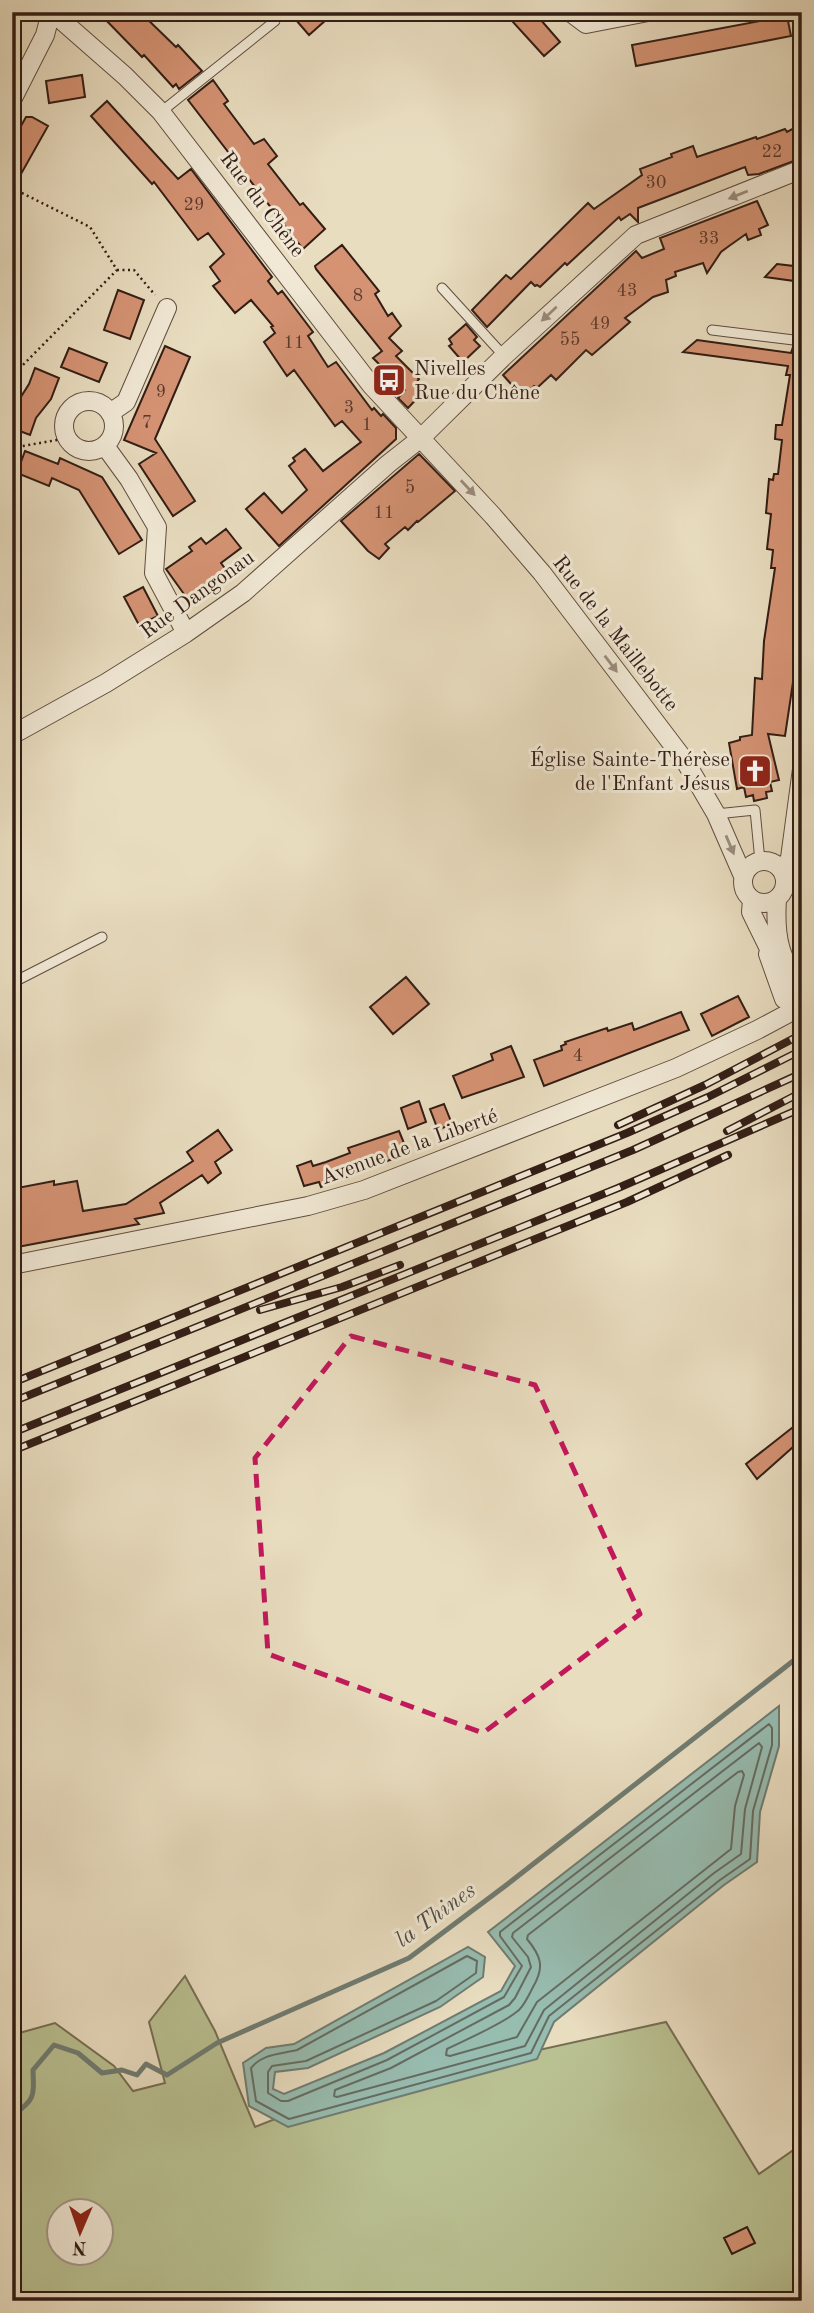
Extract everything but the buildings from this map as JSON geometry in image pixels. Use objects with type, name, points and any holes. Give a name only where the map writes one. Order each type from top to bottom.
[{"type":"street","points":[[12,100],[45,35],[52,12]]},
{"type":"street","name":"Rue du Chêne","points":[[52,12],[125,75],[161,112],[237,207],[371,385],[421,438]]},
{"type":"street","points":[[570,12],[586,24],[648,12]]},
{"type":"street","name":"Rue Dangonau","points":[[12,734],[106,682],[186,633],[243,593],[421,438],[504,356],[636,235],[802,169]]},
{"type":"street","points":[[110,412],[126,402],[167,308]]},
{"type":"street","points":[[90,400],[99,402],[106,405],[110,412],[113,430],[105,446],[91,452],[73,444],[68,438],[66,419],[75,404],[90,400]]},
{"type":"street","name":"Rue de la Maillebotte","points":[[421,438],[542,573],[685,761],[716,814],[743,876]]},
{"type":"street","points":[[105,446],[157,527],[154,573],[186,633]]},
{"type":"street","points":[[802,769],[790,858],[783,872],[785,887],[777,899],[775,930],[777,943],[796,973],[802,996]]},
{"type":"street","points":[[777,899],[762,904],[752,900],[744,891],[743,876],[748,868],[761,861],[773,862],[783,872]]},
{"type":"street","points":[[752,900],[751,912],[784,999],[802,1004]]},
{"type":"street","points":[[762,938],[782,974],[796,973]]},
{"type":"street","name":"Avenue de la Liberté","points":[[12,1265],[308,1206],[364,1190],[676,1068],[757,1030],[802,1004]]},
{"type":"lane","points":[[161,112],[275,21]]},
{"type":"lane","points":[[442,288],[504,356]]},
{"type":"lane","points":[[712,330],[802,341]]},
{"type":"lane","points":[[716,814],[755,810],[761,861]]},
{"type":"lane","points":[[12,983],[102,937]]},
{"type":"path","points":[[12,188],[90,227],[117,270]]},
{"type":"path","points":[[12,376],[117,270],[134,270],[167,308]]},
{"type":"path","points":[[12,448],[68,438]]},
{"type":"highlighted area","points":[[351,1336],[535,1385],[640,1614],[483,1733],[268,1654],[255,1458]]},
{"type":"green space","points":[[185,1976],[215,2031],[255,2127],[323,2100],[666,2022],[759,2174],[802,2144],[802,2301],[699,2301],[690,2297],[684,2301],[12,2301],[12,2035],[55,2023],[114,2066],[133,2091],[165,2083],[149,2022]]},
{"type":"water","points":[[779,1706],[779,1746],[760,1812],[757,1862],[724,1885],[554,2022],[537,2059],[288,2127],[249,2106],[243,2063],[266,2048],[294,2044],[468,1947],[485,1957],[483,1977],[440,2007],[308,2068],[275,2072],[273,2089],[284,2094],[384,2053],[501,1991],[515,1966],[488,1932]]},
{"type":"waterway","name":"la Thines","points":[[12,2116],[32,2097],[33,2070],[54,2045],[78,2053],[102,2073],[122,2070],[137,2075],[146,2064],[167,2075],[217,2043],[409,1958],[802,1654]]},
{"type":"railway","points":[[618,1125],[705,1085],[802,1034]]},
{"type":"railway","points":[[12,1383],[627,1133],[708,1097],[802,1050]]},
{"type":"railway","points":[[12,1402],[633,1150],[802,1073]]},
{"type":"railway","points":[[727,1131],[802,1092]]},
{"type":"railway","points":[[12,1433],[618,1188],[802,1108]]},
{"type":"railway","points":[[12,1451],[627,1202],[728,1155]]},
{"type":"railway","points":[[260,1310],[342,1287],[400,1265]]},
{"type":"place","name":"Nivelles Rue du Chêne","points":[[389,380]]},
{"type":"place","name":"Église Sainte-Thérèse de l'Enfant Jésus","points":[[755,771]]}]
